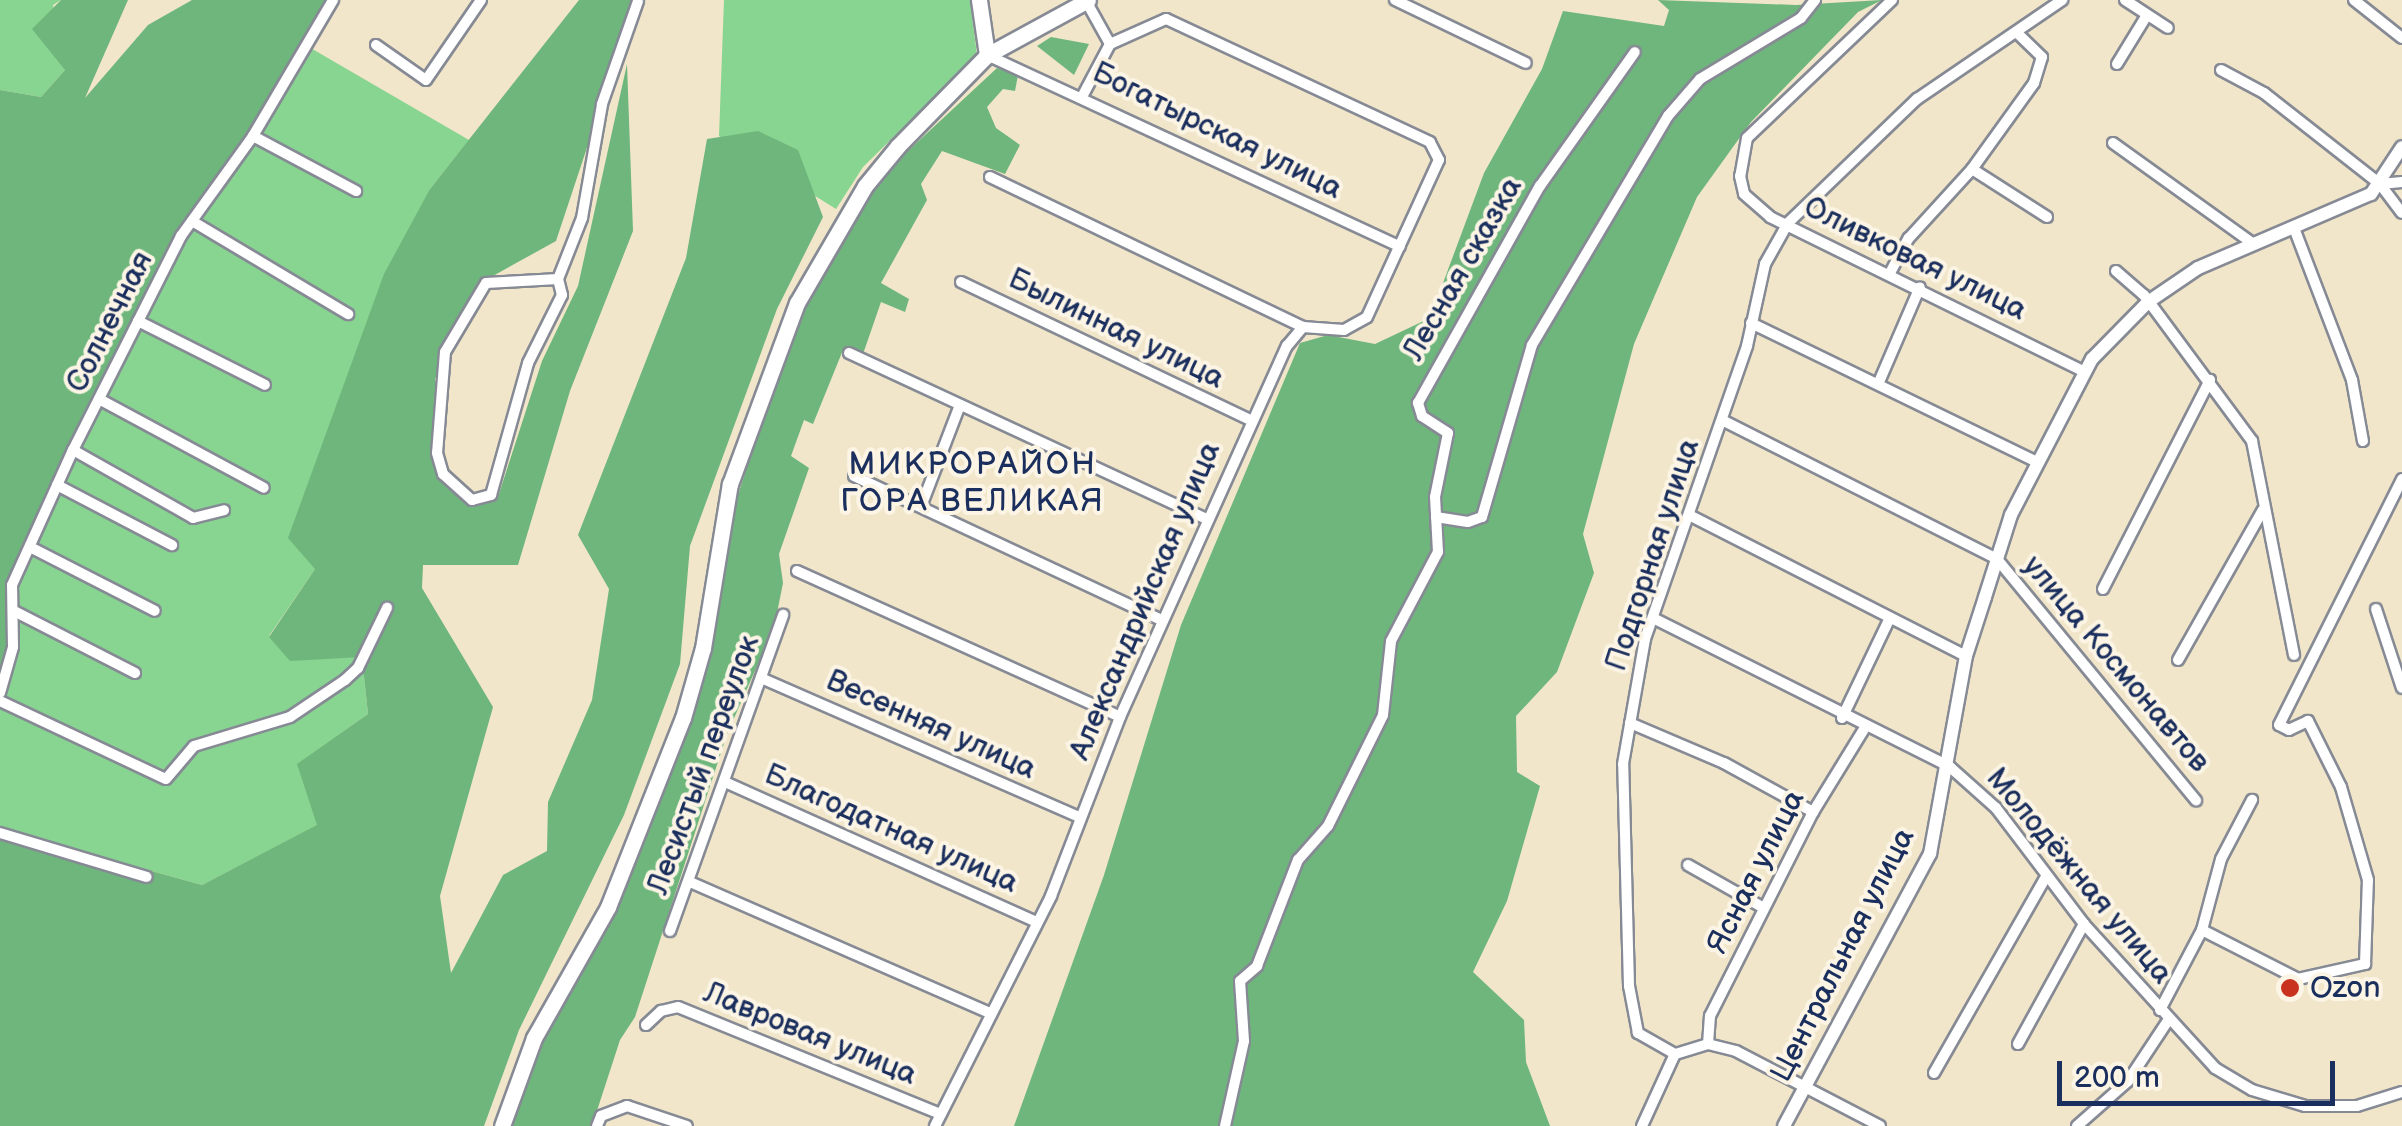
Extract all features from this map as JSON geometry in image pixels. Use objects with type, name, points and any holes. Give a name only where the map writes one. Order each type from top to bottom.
[{"type":"main road","points":[[979,0],[987,56]]},
{"type":"main road","points":[[502,1126],[534,1038],[608,908],[683,718],[702,648],[730,484],[789,320],[865,186],[987,56],[1087,0]]},
{"type":"street","name":"Солнечная","points":[[0,693],[10,673],[12,585],[73,450],[192,220],[254,136],[332,0]]},
{"type":"street","points":[[376,46],[426,80],[481,0]]},
{"type":"street","points":[[1087,0],[1110,44]]},
{"type":"street","points":[[1395,0],[1526,63]]},
{"type":"street","points":[[1436,518],[1468,522],[1482,517],[1532,345],[1668,116],[1700,79],[1801,18],[1815,0]]},
{"type":"street","name":"Оливковая улица","points":[[1892,0],[1747,138],[1740,176],[1744,194],[1770,218],[1920,287],[2085,372]]},
{"type":"street","name":"Подгорная улица","points":[[1675,1054],[1638,1033],[1629,986],[1621,791],[1630,723],[1653,618],[1722,420],[1765,264],[1788,223],[1917,99],[2019,35],[2062,0]]},
{"type":"street","points":[[2125,0],[2168,28]]},
{"type":"street","points":[[2354,0],[2402,38]]},
{"type":"street","points":[[558,279],[486,283],[444,352],[437,453],[443,474],[472,500],[491,495],[528,363],[562,295],[558,279],[582,218],[602,104],[638,2]]},
{"type":"street","points":[[2117,64],[2148,15]]},
{"type":"street","points":[[990,177],[1304,326],[1357,326],[1423,202],[1437,150],[1273,65],[1166,19],[1110,44],[1083,95]]},
{"type":"street","points":[[1890,274],[1909,238],[1972,169],[2044,62],[2019,35]]},
{"type":"street","name":"Лесная сказка","points":[[1225,1126],[1244,1041],[1240,981],[1258,966],[1298,860],[1328,826],[1382,715],[1392,641],[1438,552],[1436,518],[1448,433],[1422,416],[1418,403],[1430,374],[1540,186],[1634,52]]},
{"type":"street","name":"Богатырская улица","points":[[987,56],[1012,62],[1400,247]]},
{"type":"street","points":[[2221,70],[2264,93],[2380,184],[2402,213]]},
{"type":"street","points":[[254,136],[356,191]]},
{"type":"street","points":[[2113,143],[2252,243]]},
{"type":"street","points":[[2380,184],[2402,147]]},
{"type":"street","points":[[1972,169],[2047,217]]},
{"type":"street","name":"Центральная улица","points":[[1784,1126],[1930,854],[1950,767],[1966,656],[1997,560],[2037,462],[2085,372],[2148,302],[2252,243],[2355,204],[2380,184],[2402,182]]},
{"type":"street","points":[[192,220],[348,314]]},
{"type":"street","points":[[2294,228],[2352,380],[2363,441]]},
{"type":"street","points":[[2116,271],[2148,302],[2252,441],[2294,654]]},
{"type":"street","name":"Былинная улица","points":[[961,282],[1250,420]]},
{"type":"street","points":[[1878,382],[1920,287]]},
{"type":"street","points":[[138,321],[265,385]]},
{"type":"street","points":[[1751,323],[1878,382],[1938,418],[2037,462]]},
{"type":"street","name":"Александрийская улица","points":[[935,1126],[988,1012],[1036,922],[1120,717],[1250,420],[1304,326]]},
{"type":"street","points":[[848,353],[1208,520]]},
{"type":"street","points":[[2103,589],[2210,380]]},
{"type":"street","points":[[99,399],[264,488]]},
{"type":"street","points":[[922,504],[960,405]]},
{"type":"street","points":[[1722,420],[1997,560]]},
{"type":"street","points":[[73,450],[194,518],[224,510]]},
{"type":"street","points":[[854,476],[922,504],[1163,621]]},
{"type":"street","points":[[2202,930],[2298,979],[2365,964],[2368,880],[2324,743],[2308,721],[2288,730],[2278,725],[2330,615],[2402,479]]},
{"type":"street","points":[[57,485],[172,545]]},
{"type":"street","points":[[2178,660],[2263,510]]},
{"type":"street","points":[[1691,516],[1966,656]]},
{"type":"street","points":[[30,547],[154,611]]},
{"type":"street","name":"улица Космонавтов","points":[[1997,560],[2196,800]]},
{"type":"street","points":[[797,571],[1120,717]]},
{"type":"street","points":[[0,700],[166,779],[194,746],[290,717],[345,680],[358,668],[387,608]]},
{"type":"street","points":[[2376,609],[2402,688]]},
{"type":"street","points":[[14,610],[135,673]]},
{"type":"street","name":"Лесистый переулок","points":[[670,930],[784,615]]},
{"type":"street","name":"Молодёжная улица","points":[[1653,618],[1842,718],[1950,767],[1996,808],[2084,924],[2214,1068],[2252,1090],[2305,1106],[2358,1106],[2402,1092]]},
{"type":"street","points":[[1842,718],[1889,620]]},
{"type":"street","name":"Весенняя улица","points":[[762,678],[1081,818]]},
{"type":"street","points":[[1630,723],[1724,763],[1813,812]]},
{"type":"street","name":"Ясная улица","points":[[1708,1044],[1710,1016],[1813,812],[1864,729]]},
{"type":"street","name":"Благодатная улица","points":[[725,782],[1036,922]]},
{"type":"street","points":[[2160,1010],[2202,930],[2221,859],[2252,800]]},
{"type":"street","points":[[0,834],[147,878]]},
{"type":"street","points":[[1688,865],[1764,908]]},
{"type":"street","points":[[1934,1073],[2046,877]]},
{"type":"street","points":[[690,882],[988,1012]]},
{"type":"street","points":[[2018,1044],[2084,924]]},
{"type":"street","name":"Лавровая улица","points":[[646,1025],[661,1011],[678,1008],[759,1035],[940,1114]]},
{"type":"street","points":[[2078,1126],[2128,1082],[2169,1020]]},
{"type":"street","points":[[1642,1126],[1675,1054],[1708,1044],[1805,1086],[1880,1126]]},
{"type":"street","points":[[597,1126],[614,1107],[687,1126]]},
{"type":"green space","points":[[0,0],[61,0],[53,5],[65,70],[41,97],[0,90]]},
{"type":"green space","points":[[61,0],[128,0],[85,98],[148,25],[192,0],[329,0],[253,136],[181,236],[8,581],[13,647],[0,669],[0,90],[41,97],[65,70],[32,29]]},
{"type":"green space","points":[[579,0],[636,0],[556,241],[482,282],[435,379],[443,468],[472,505],[497,500],[542,361],[578,286],[627,64],[633,231],[570,391],[518,565],[423,565],[422,588],[493,707],[440,896],[451,973],[503,875],[547,851],[548,802],[592,700],[609,589],[578,535],[686,258],[707,139],[758,131],[798,150],[823,217],[777,309],[690,546],[680,664],[624,815],[519,1030],[484,1126],[0,1126],[0,829],[202,885],[317,825],[297,764],[368,714],[362,657],[290,661],[269,637],[315,569],[288,538],[384,274],[430,189]]},
{"type":"green space","points":[[724,0],[970,0],[977,55],[863,167],[836,209],[719,136]]},
{"type":"green space","points":[[1658,0],[1796,5],[1882,0],[1858,12],[1751,122],[1697,197],[1634,344],[1583,534],[1594,573],[1557,672],[1516,716],[1517,772],[1540,786],[1507,901],[1473,972],[1524,1020],[1526,1062],[1550,1126],[1014,1126],[1104,875],[1181,625],[1300,343],[1328,335],[1375,344],[1430,318],[1484,173],[1542,69],[1563,11],[1664,26],[1669,10]]},
{"type":"green space","points":[[1051,37],[1089,44],[1074,75],[1037,46]]},
{"type":"green space","points":[[302,43],[469,140],[430,189],[315,569],[269,636],[362,656],[368,714],[298,764],[318,825],[202,885],[0,829],[0,669],[13,647],[8,581],[181,236]]},
{"type":"green space","points":[[997,68],[1018,75],[1015,91],[1003,89],[987,107],[996,128],[1020,145],[1005,174],[942,151],[921,184],[927,200],[881,283],[909,299],[905,312],[881,302],[863,354],[843,350],[813,424],[804,420],[791,456],[809,468],[779,554],[783,583],[774,628],[727,734],[635,1017],[620,1040],[592,1126],[511,1126],[545,1034],[602,938],[684,740],[712,652],[736,501],[795,320],[882,175]]},
{"type":"place","name":"Ozon","points":[[2290,988]]},
{"type":"district","name":"МИКРОРАЙОН ГОРА ВЕЛИКАЯ","points":[[973,484]]}]
